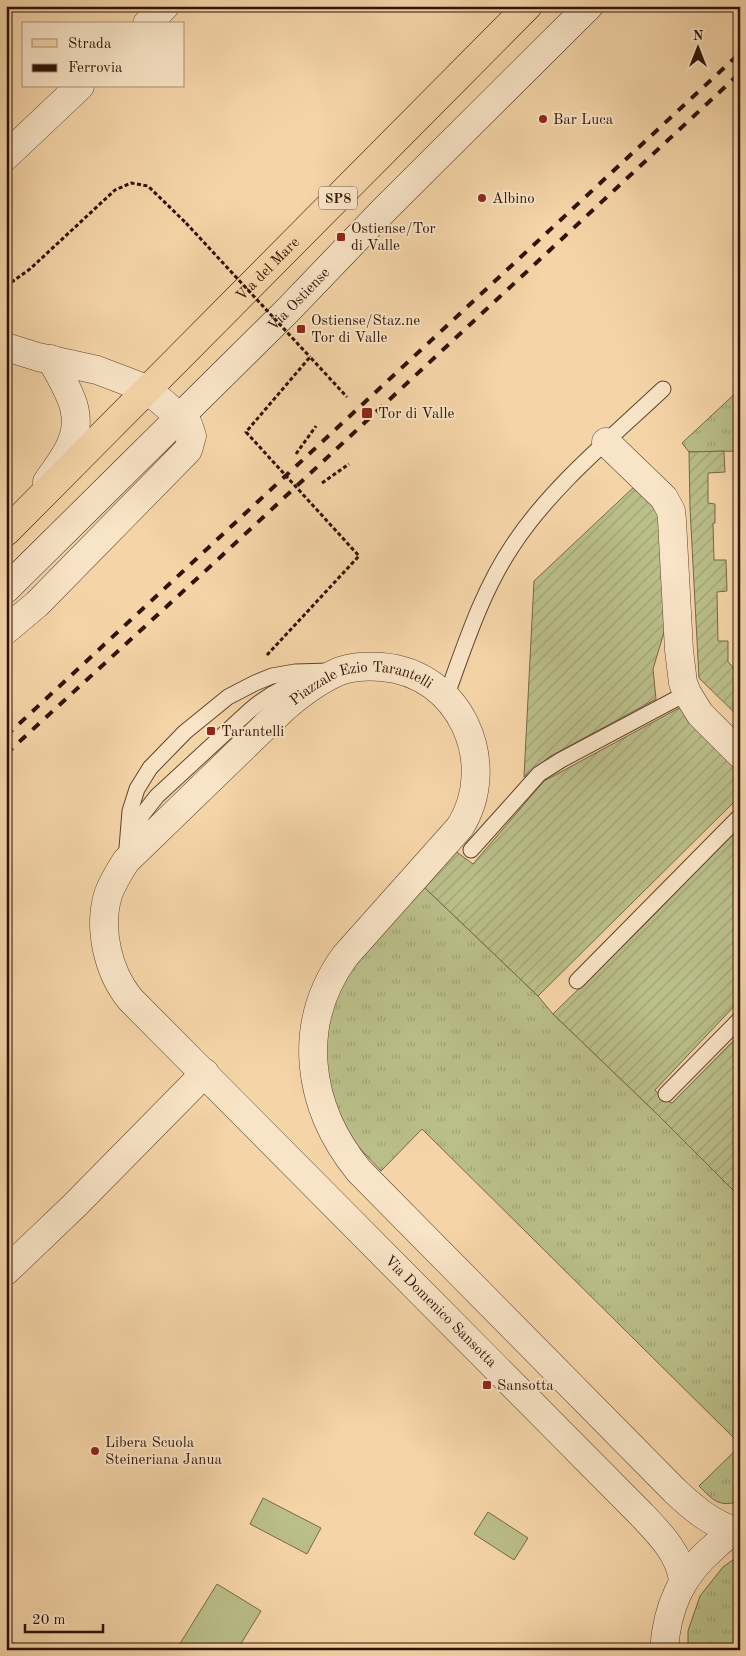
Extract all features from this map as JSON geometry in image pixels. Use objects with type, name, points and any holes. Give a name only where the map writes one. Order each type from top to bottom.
[{"type":"main road","name":"Via del Mare","points":[[6,532],[528,6]]},
{"type":"street","points":[[149,22],[165,6]]},
{"type":"street","name":"Via Ostiense","points":[[6,589],[589,6]]},
{"type":"street","points":[[6,156],[78,88]]},
{"type":"street","points":[[6,347],[25,354],[97,370],[147,389],[188,424],[191,429],[191,442],[188,450],[37,604],[6,630]]},
{"type":"street","points":[[33,504],[70,448],[76,422],[73,402],[51,360]]},
{"type":"street","points":[[606,442],[664,498],[671,511],[681,672],[687,693],[700,714],[740,754]]},
{"type":"street","name":"Piazzale Ezio Tarantelli","points":[[205,1073],[130,999],[121,985],[107,948],[105,911],[112,884],[126,861],[302,692],[341,671],[376,667],[397,669],[422,679],[446,697],[466,727],[474,749],[476,778],[470,808],[460,827],[336,968],[320,1002],[313,1039],[316,1084],[324,1112],[340,1146],[359,1171],[675,1491],[703,1516],[716,1524],[737,1530]]},
{"type":"street","points":[[6,1271],[74,1206],[205,1073]]},
{"type":"street","name":"Via Domenico Sansotta","points":[[205,1073],[642,1515],[671,1548],[678,1560],[683,1581]]},
{"type":"street","points":[[664,1650],[670,1613],[683,1581],[702,1557],[737,1530]]},
{"type":"lane","points":[[446,697],[491,583],[513,545],[554,495],[662,389]]},
{"type":"lane","points":[[126,861],[130,811],[137,789],[150,768],[185,732],[228,697],[263,680],[295,672],[341,671]]},
{"type":"lane","points":[[470,850],[539,774],[561,760],[687,693]]},
{"type":"lane","points":[[577,981],[740,816]]},
{"type":"lane","points":[[666,1094],[740,1019]]},
{"type":"path","points":[[6,286],[30,269],[115,190],[131,183],[148,186],[186,222],[347,397]]},
{"type":"path","points":[[261,662],[359,556],[246,432],[310,357]]},
{"type":"path","points":[[296,454],[316,426]]},
{"type":"path","points":[[322,483],[350,464]]},
{"type":"green space","points":[[740,389],[740,451],[689,452],[682,443]]},
{"type":"green space","points":[[724,451],[725,472],[708,473],[708,503],[715,504],[715,523],[713,523],[714,560],[726,560],[727,591],[717,592],[718,641],[728,641],[728,662],[740,674],[740,718],[699,678],[689,452]]},
{"type":"green space","points":[[636,485],[655,502],[661,518],[665,629],[653,669],[656,699],[549,757],[524,777],[534,581]]},
{"type":"green space","points":[[681,707],[740,767],[740,796],[538,996],[424,887],[454,850],[473,864],[544,781]]},
{"type":"green space","points":[[740,827],[740,1000],[655,1090],[663,1099],[672,1103],[740,1034],[740,1197],[553,1014]]},
{"type":"green space","points":[[424,887],[538,996],[553,1014],[740,1197],[740,1444],[422,1129],[381,1171],[342,1129],[330,1099],[323,1027],[349,971]]},
{"type":"green space","points":[[740,1446],[740,1501],[727,1504],[721,1503],[708,1495],[699,1486]]},
{"type":"green space","points":[[263,1498],[321,1528],[307,1554],[250,1524]]},
{"type":"green space","points":[[488,1512],[528,1538],[514,1560],[474,1534]]},
{"type":"green space","points":[[740,1555],[740,1650],[688,1650],[688,1631],[700,1596],[723,1567]]},
{"type":"green space","points":[[217,1584],[261,1611],[237,1650],[176,1650]]},
{"type":"railway","points":[[6,736],[740,53]]},
{"type":"railway","points":[[6,754],[740,73]]},
{"type":"place","name":"Bar Luca","points":[[543,119]]},
{"type":"place","name":"Albino","points":[[482,198]]},
{"type":"place","name":"Ostiense/Tor di Valle","points":[[341,237]]},
{"type":"place","name":"Ostiense/Staz.ne Tor di Valle","points":[[301,329]]},
{"type":"place","name":"Tor di Valle","points":[[367,413]]},
{"type":"place","name":"Tarantelli","points":[[211,731]]},
{"type":"place","name":"Sansotta","points":[[487,1385]]},
{"type":"place","name":"Libera Scuola Steineriana Janua","points":[[95,1451]]}]
